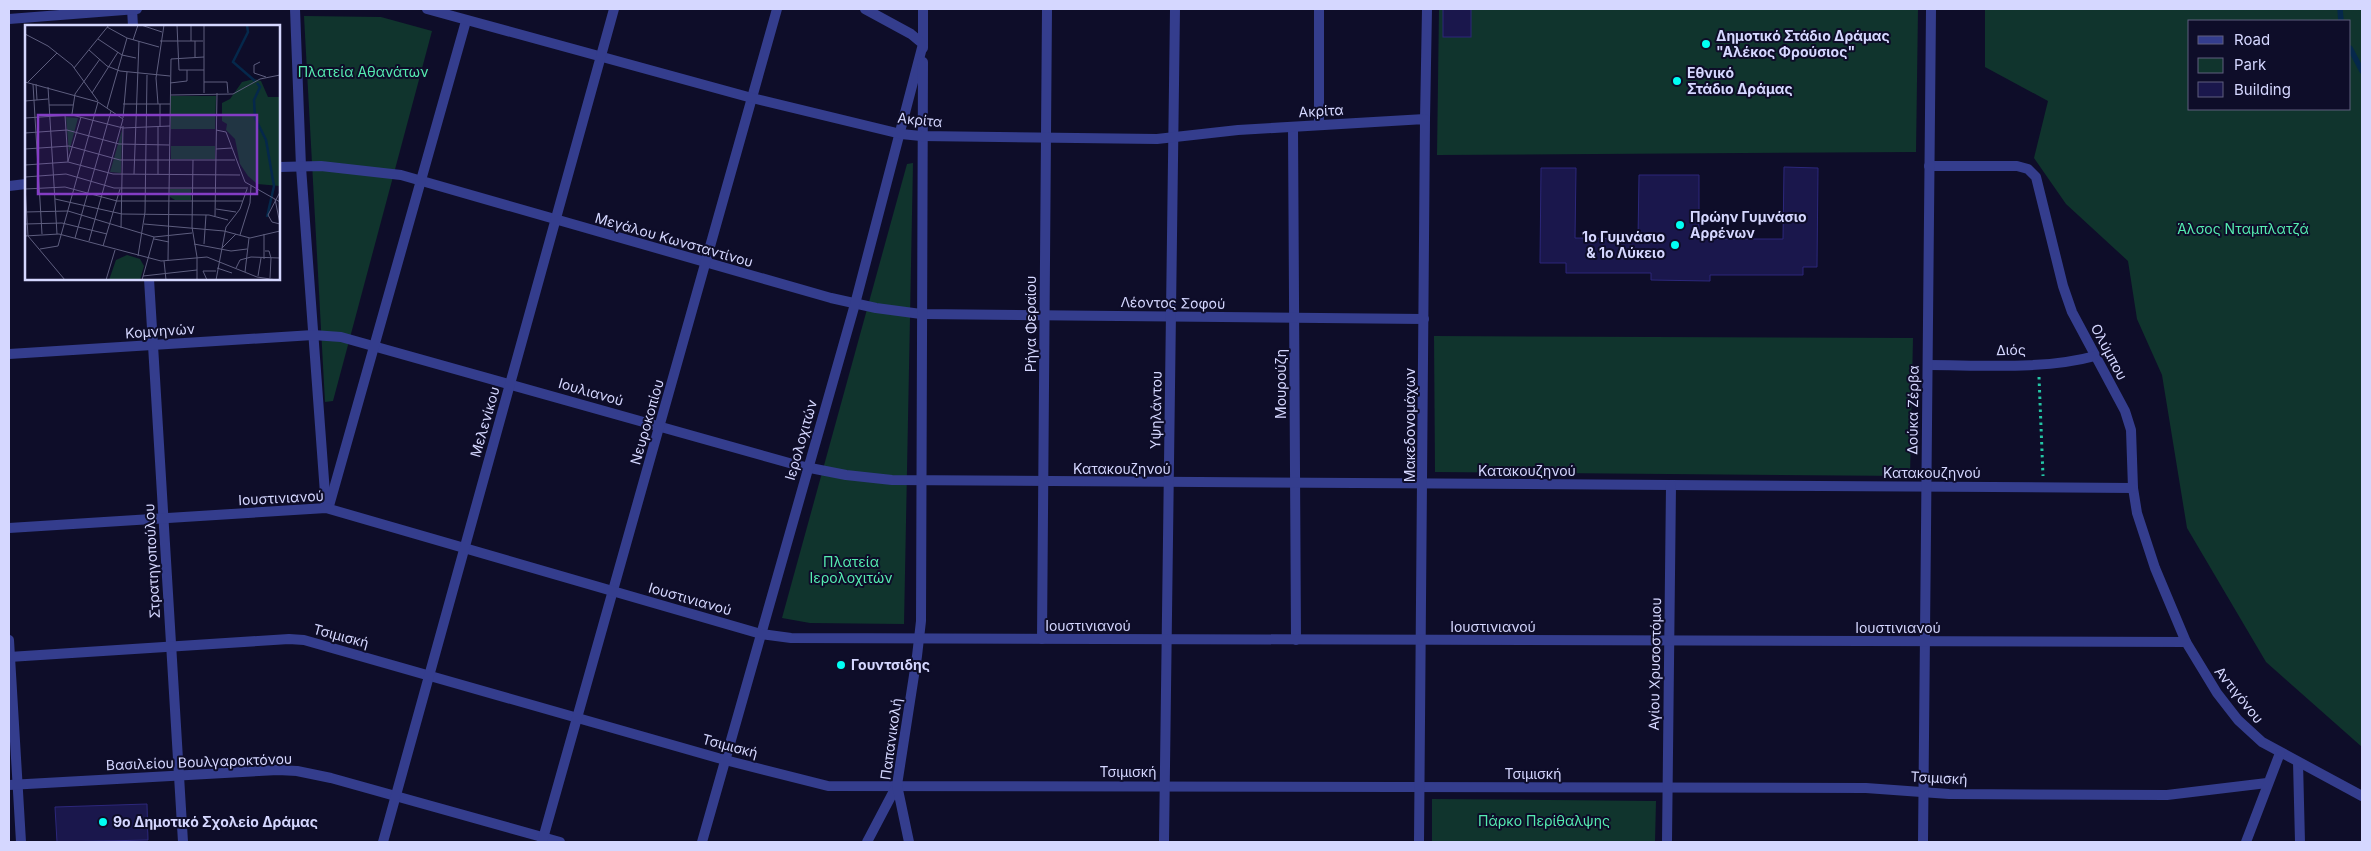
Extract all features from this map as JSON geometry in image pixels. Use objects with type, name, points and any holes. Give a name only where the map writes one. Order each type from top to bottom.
[{"type":"street","points":[[132,9],[134,25]]},
{"type":"street","points":[[9,19],[137,9]]},
{"type":"street","points":[[295,9],[302,167],[326,508]]},
{"type":"street","name":"Ακρίτα","points":[[427,9],[752,98],[901,134],[921,136],[1157,139],[1173,136],[1319,125],[1424,119]]},
{"type":"street","name":"Μελενίκου","points":[[382,842],[614,9]]},
{"type":"street","name":"Νευροκοπίου","points":[[543,840],[777,9]]},
{"type":"street","points":[[865,9],[911,34],[923,44]]},
{"type":"street","name":"Ιερολοχιτών","points":[[920,639],[923,9]]},
{"type":"street","name":"Ρήγα Φεραίου","points":[[1042,639],[1047,9]]},
{"type":"street","name":"Υψηλάντου","points":[[1164,842],[1175,9]]},
{"type":"street","points":[[1319,9],[1319,125]]},
{"type":"street","name":"Μακεδονομάχων","points":[[1419,842],[1426,9]]},
{"type":"street","name":"Δούκα Ζέρβα","points":[[1924,842],[1931,9]]},
{"type":"street","points":[[326,508],[329,506],[376,345],[466,21]]},
{"type":"street","name":"Ιερολοχιτών","points":[[702,842],[855,304],[923,44]]},
{"type":"street","name":"Μουρούζη","points":[[1293,127],[1296,640]]},
{"type":"street","name":"Μεγάλου Κωνσταντίνου","points":[[280,168],[321,166],[374,170],[422,180],[555,220],[855,304],[921,314]]},
{"type":"street","name":"Ολύμπου","points":[[1929,166],[2017,166],[2028,169],[2034,175],[2042,197],[2063,286],[2072,312],[2132,430],[2133,488],[2137,513],[2152,561],[2186,642]]},
{"type":"street","points":[[9,186],[25,184]]},
{"type":"street","name":"Στρατηγοπούλου","points":[[149,280],[183,842]]},
{"type":"street","name":"Λέοντος Σοφού","points":[[921,314],[1424,319]]},
{"type":"street","name":"Ιουλιανού","points":[[313,335],[341,337],[376,345],[807,468],[854,476],[921,482]]},
{"type":"street","name":"Κομνηνών","points":[[9,354],[313,335]]},
{"type":"street","name":"Διός","points":[[1928,365],[2038,364],[2064,362],[2095,356]]},
{"type":"street","name":"Κατακουζηνού","points":[[921,482],[2133,488]]},
{"type":"street","name":"Αγίου Χρυσοστόμου","points":[[1667,842],[1671,485]]},
{"type":"street","name":"Ιουστινιανού","points":[[9,528],[326,508],[761,634],[810,639],[2186,642]]},
{"type":"street","name":"Παπανικολή","points":[[910,842],[897,786],[920,639]]},
{"type":"street","points":[[9,640],[13,785],[21,842]]},
{"type":"street","name":"Τσιμισκή","points":[[9,657],[304,640],[726,760],[821,785],[1866,788],[1924,793],[2167,795],[2267,783]]},
{"type":"street","name":"Αντιγόνου","points":[[2186,642],[2209,681],[2233,714],[2262,742],[2362,796]]},
{"type":"street","points":[[2246,842],[2280,753]]},
{"type":"street","points":[[2298,762],[2300,842]]},
{"type":"street","name":"Βασιλείου Βουλγαροκτόνου","points":[[13,785],[179,775],[297,771],[331,778],[396,796],[543,840],[560,842]]},
{"type":"street","points":[[867,842],[897,786]]},
{"type":"path","points":[[2038,364],[2044,487]]},
{"type":"green space","name":"Εθνικό Στάδιο Δράμας","points":[[1439,9],[1918,9],[1916,152],[1437,155]]},
{"type":"green space","name":"Άλσος Νταμπλατζά","points":[[1985,9],[2362,9],[2362,747],[2266,662],[2187,528],[2162,375],[2137,319],[2128,261],[2066,204],[2034,158],[2048,101],[1985,67]]},
{"type":"green space","name":"Πλατεία Αθανάτων","points":[[304,16],[381,17],[432,31],[333,401],[325,402]]},
{"type":"green space","name":"Πλατεία Ιερολοχιτών","points":[[913,163],[904,624],[810,623],[782,618],[907,164]]},
{"type":"green space","points":[[1434,336],[1913,338],[1910,476],[1435,472]]},
{"type":"green space","name":"Πάρκο Περίθαλψης","points":[[1432,799],[1656,801],[1655,842],[1432,842]]},
{"type":"building","points":[[1443,9],[1471,9],[1471,37],[1443,37]]},
{"type":"building","name":"Πρώην Γυμνάσιο Αρρένων","points":[[1784,167],[1818,168],[1817,267],[1803,267],[1803,275],[1710,275],[1710,281],[1651,280],[1651,273],[1566,273],[1566,263],[1540,263],[1541,168],[1576,168],[1575,238],[1638,239],[1639,175],[1699,175],[1699,234],[1708,234],[1708,239],[1783,239]]},
{"type":"building","points":[[147,804],[148,840],[57,842],[55,807]]},
{"type":"waterway","points":[[2340,9],[2341,20]]},
{"type":"waterway","points":[[2351,50],[2362,71]]},
{"type":"place","name":"Δημοτικό Στάδιο Δράμας \"Αλέκος Φρούσιος\"","points":[[1706,44]]},
{"type":"place","name":"Εθνικό Στάδιο Δράμας","points":[[1677,81]]},
{"type":"place","name":"Πρώην Γυμνάσιο Αρρένων","points":[[1680,225]]},
{"type":"place","name":"1o Γυμνάσιο & 1ο Λύκειο","points":[[1675,245]]},
{"type":"place","name":"Γουντσιδης","points":[[841,665]]},
{"type":"place","name":"9ο Δημοτικό Σχολείο Δράμας","points":[[103,822]]}]
